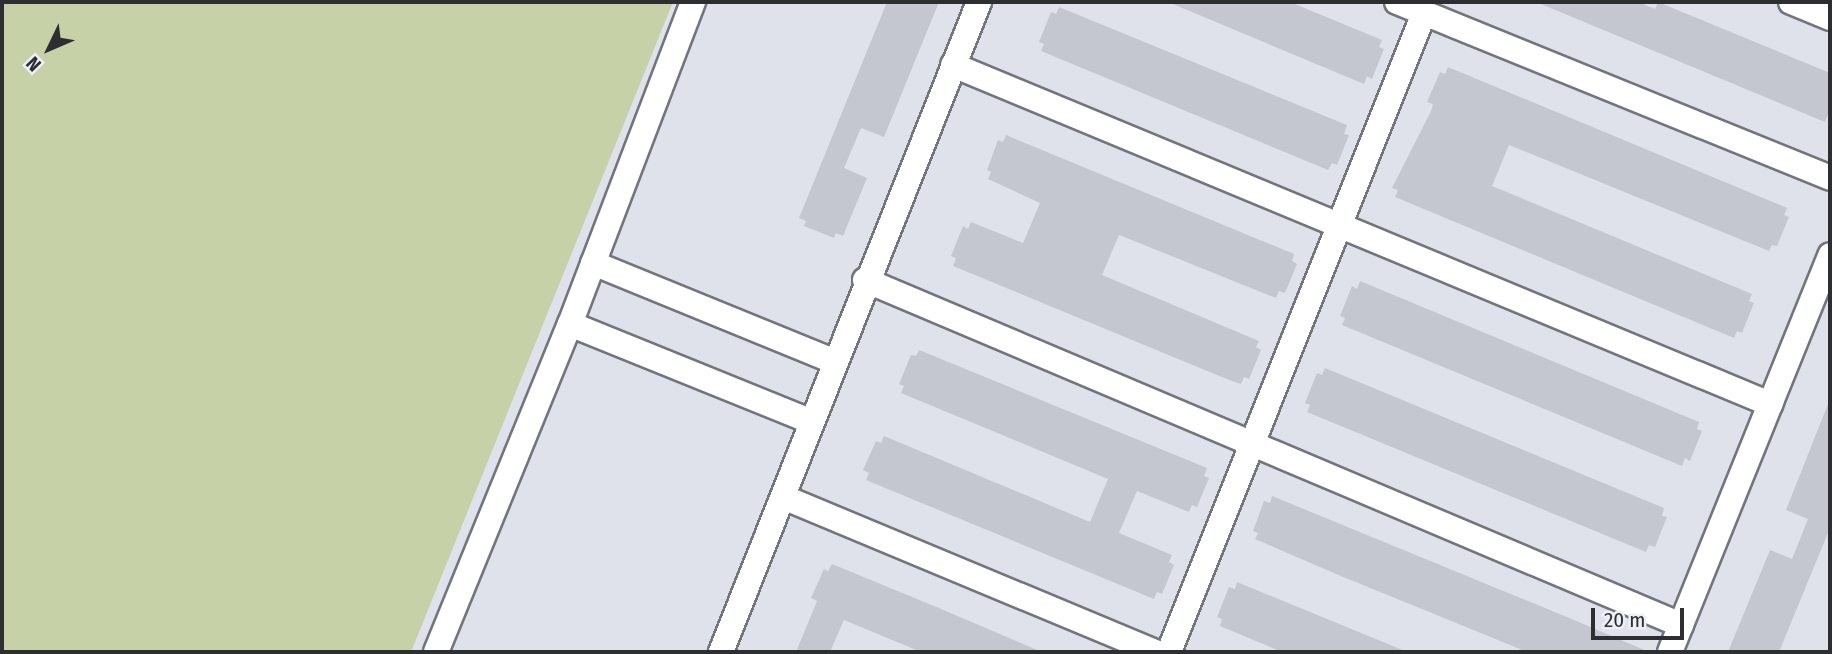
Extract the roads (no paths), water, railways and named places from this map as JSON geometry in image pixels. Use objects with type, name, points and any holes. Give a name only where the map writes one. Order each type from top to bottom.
[{"type":"street","points":[[436,652],[570,324],[692,2]]},
{"type":"street","points":[[721,652],[865,280],[979,2]]},
{"type":"street","points":[[1397,2],[1830,178]]},
{"type":"street","points":[[1791,2],[1830,18]]},
{"type":"street","points":[[1169,652],[1424,13]]},
{"type":"street","points":[[953,65],[1770,404]]},
{"type":"street","points":[[1670,652],[1830,255]]},
{"type":"street","points":[[593,263],[835,362]]},
{"type":"street","points":[[865,280],[1681,625]]},
{"type":"street","points":[[570,324],[810,421]]},
{"type":"street","points":[[783,497],[1156,652]]}]
